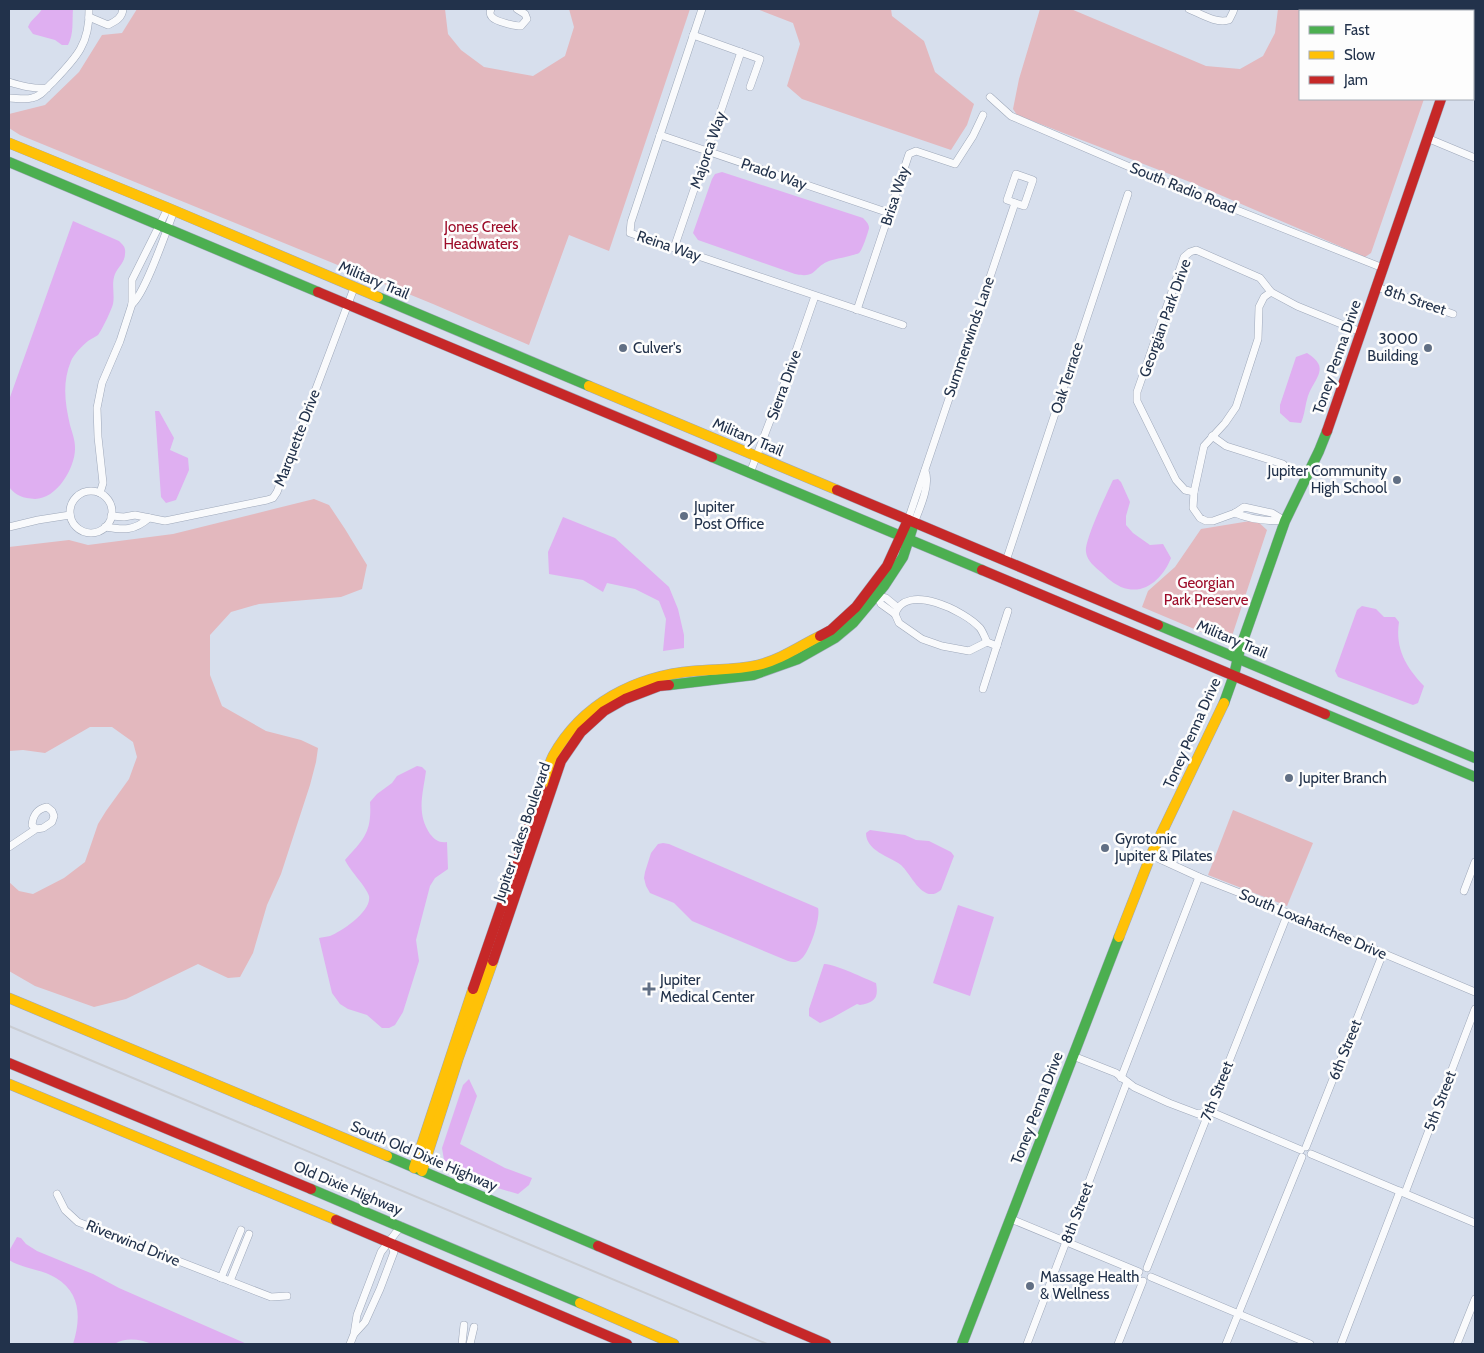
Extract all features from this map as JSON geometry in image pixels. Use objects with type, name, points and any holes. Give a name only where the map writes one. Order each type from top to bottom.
[{"type":"main road","name":"Toney Penna Drive","points":[[962,1344],[1151,855],[1214,727],[1234,675],[1237,658],[1285,521],[1332,420],[1441,100]]},
{"type":"main road","name":"Military Trail","points":[[9,143],[1475,758]]},
{"type":"main road","points":[[9,162],[1475,777]]},
{"type":"main road","name":"Jupiter Lakes Boulevard","points":[[418,1170],[480,969],[541,791],[553,757],[574,726],[595,707],[619,692],[642,681],[692,671],[732,669],[759,665],[784,655],[832,630],[856,607],[887,566],[905,537],[911,522]]},
{"type":"main road","name":"Jupiter Lakes Boulevard","points":[[418,1170],[502,938],[552,784],[561,762],[581,732],[604,711],[625,699],[660,686],[753,675],[798,659],[835,638],[853,623],[877,596],[903,557],[905,537]]},
{"type":"main road","name":"South Old Dixie Highway","points":[[9,998],[826,1344]]},
{"type":"main road","name":"Old Dixie Highway","points":[[9,1063],[400,1226],[674,1344]]},
{"type":"main road","points":[[9,1084],[390,1242],[627,1344]]},
{"type":"street","points":[[9,98],[31,98],[44,92],[74,60],[80,51],[87,33],[88,9]]},
{"type":"street","points":[[89,17],[108,25],[117,20],[122,15],[124,9]]},
{"type":"street","points":[[491,9],[492,17],[496,20],[522,26],[527,19],[525,14],[517,9]]},
{"type":"street","name":"Reina Way","points":[[702,9],[629,228],[630,233],[903,325]]},
{"type":"street","points":[[1189,9],[1214,20],[1224,22],[1228,20],[1234,9]]},
{"type":"street","points":[[693,35],[760,59],[750,87]]},
{"type":"street","name":"Majorca Way","points":[[674,248],[741,52]]},
{"type":"street","points":[[9,82],[31,88],[47,88]]},
{"type":"street","name":"South Radio Road","points":[[990,97],[1011,116],[1146,174],[1383,268]]},
{"type":"street","name":"Brisa Way","points":[[857,310],[909,154],[916,151],[955,164],[973,136],[983,115]]},
{"type":"street","name":"Prado Way","points":[[660,135],[889,213]]},
{"type":"street","points":[[1428,138],[1475,158]]},
{"type":"street","points":[[1016,174],[1033,180],[1024,206],[1016,203],[1007,200],[1016,174]]},
{"type":"street","name":"Oak Terrace","points":[[1006,562],[1128,194]]},
{"type":"street","name":"Summerwinds Lane","points":[[911,522],[925,471],[1016,203]]},
{"type":"street","points":[[132,304],[145,283],[171,210]]},
{"type":"street","points":[[100,494],[103,483],[97,408],[102,384],[120,341],[132,304],[132,280],[164,226]]},
{"type":"street","name":"Georgian Park Drive","points":[[1194,492],[1185,490],[1176,480],[1136,401],[1184,257],[1196,250],[1260,278],[1271,292],[1298,306],[1361,332]]},
{"type":"street","name":"8th Street","points":[[1377,287],[1453,314]]},
{"type":"street","name":"Marquette Drive","points":[[111,516],[124,518],[135,515],[165,521],[273,498],[277,492],[354,288]]},
{"type":"street","points":[[1271,292],[1264,297],[1259,307],[1258,338],[1236,407],[1204,446],[1194,492],[1193,508],[1200,518],[1206,521],[1212,521],[1234,513],[1245,518],[1285,521]]},
{"type":"street","name":"Sierra Drive","points":[[750,473],[789,372],[815,296]]},
{"type":"street","points":[[1212,436],[1226,446],[1283,464]]},
{"type":"street","points":[[87,492],[100,494],[109,502],[111,516],[105,527],[94,532],[82,531],[72,521],[70,515],[72,503],[81,494],[87,492]]},
{"type":"street","points":[[9,527],[70,515]]},
{"type":"street","name":"Marquette Drive","points":[[105,527],[132,528],[141,525],[149,518]]},
{"type":"street","points":[[877,596],[881,604],[896,611]]},
{"type":"street","points":[[896,611],[902,603],[914,601],[930,601],[949,606],[981,629],[987,642],[997,646]]},
{"type":"street","points":[[896,611],[899,623],[922,639],[942,646],[969,651],[987,642]]},
{"type":"street","points":[[983,689],[1008,611]]},
{"type":"street","points":[[9,847],[36,829]]},
{"type":"street","name":"South Loxahatchee Drive","points":[[1151,855],[1199,877],[1475,992]]},
{"type":"street","points":[[1464,890],[1475,862]]},
{"type":"street","name":"8th Street","points":[[1027,1344],[1199,877]]},
{"type":"street","name":"7th Street","points":[[1147,1268],[1288,913]]},
{"type":"street","name":"6th Street","points":[[1226,1344],[1383,953]]},
{"type":"street","name":"5th Street","points":[[1341,1344],[1475,1009]]},
{"type":"street","points":[[1073,1056],[1116,1073],[1148,1094],[1188,1111],[1198,1114],[1209,1111],[1303,1151],[1310,1150],[1310,1154],[1475,1222]]},
{"type":"street","name":"Riverwind Drive","points":[[57,1194],[65,1210],[78,1222],[272,1297],[287,1296]]},
{"type":"street","points":[[1011,1219],[1140,1272]]},
{"type":"street","points":[[350,1344],[354,1334],[356,1315],[382,1252],[400,1226]]},
{"type":"street","points":[[221,1278],[241,1230]]},
{"type":"street","points":[[230,1281],[249,1234]]},
{"type":"street","points":[[354,1334],[365,1322],[380,1289],[394,1252],[390,1242]]},
{"type":"street","points":[[1140,1272],[1142,1269],[1147,1268],[1151,1276]]},
{"type":"street","points":[[1140,1272],[1139,1276],[1143,1281]]},
{"type":"street","points":[[1151,1276],[1310,1344]]},
{"type":"street","points":[[1143,1281],[1147,1281],[1151,1276]]},
{"type":"street","points":[[1118,1344],[1143,1281]]},
{"type":"street","points":[[1457,1344],[1475,1299]]},
{"type":"street","points":[[462,1344],[464,1325]]},
{"type":"street","points":[[470,1344],[474,1327]]},
{"type":"green space","name":"Jones Creek Headwaters","points":[[137,9],[445,9],[448,34],[461,50],[484,67],[533,76],[565,56],[574,27],[569,9],[690,9],[609,251],[569,235],[529,345],[20,135],[9,128],[9,114],[45,105],[79,72],[102,35],[122,33]]},
{"type":"green space","points":[[757,9],[891,9],[892,16],[924,41],[935,72],[974,104],[967,125],[951,150],[802,99],[787,86],[800,44],[793,23]]},
{"type":"green space","points":[[1040,9],[1071,9],[1206,66],[1240,69],[1263,56],[1275,33],[1278,9],[1434,10],[1299,10],[1299,100],[1424,100],[1371,253],[1365,257],[1190,182],[1017,115],[1013,109],[1019,79]]},
{"type":"green space","points":[[314,499],[329,505],[367,565],[362,589],[341,597],[259,604],[231,612],[210,635],[210,675],[222,706],[266,731],[301,740],[318,748],[310,785],[281,874],[267,905],[253,953],[240,977],[228,978],[198,964],[126,999],[94,1007],[35,986],[9,971],[9,882],[19,891],[33,894],[64,878],[85,862],[98,824],[129,779],[137,757],[133,742],[112,727],[90,727],[45,753],[23,750],[9,751],[9,547],[69,540],[88,545],[173,534]]},
{"type":"green space","name":"Georgian Park Preserve","points":[[1256,520],[1267,530],[1232,636],[1218,639],[1142,607],[1148,591],[1175,567],[1201,529]]},
{"type":"green space","points":[[1233,810],[1313,843],[1287,906],[1208,875]]},
{"type":"shaded area","points":[[42,9],[73,9],[72,32],[68,45],[62,45],[55,40],[33,34],[28,27]]},
{"type":"shaded area","points":[[722,172],[863,218],[869,228],[860,252],[829,261],[811,274],[802,275],[698,240],[693,233],[712,179],[715,174]]},
{"type":"shaded area","points":[[73,221],[119,241],[125,248],[125,257],[116,271],[113,285],[113,304],[104,325],[98,335],[88,341],[76,353],[68,369],[65,393],[68,417],[75,444],[69,472],[58,488],[51,494],[43,498],[27,498],[20,496],[9,487],[9,400]]},
{"type":"shaded area","points":[[1307,353],[1318,363],[1319,373],[1308,396],[1301,423],[1290,422],[1280,413],[1280,405],[1296,357]]},
{"type":"shaded area","points":[[155,411],[159,411],[174,438],[170,450],[188,458],[189,470],[176,500],[166,503],[161,497]]},
{"type":"shaded area","points":[[1118,479],[1130,502],[1126,516],[1126,525],[1133,533],[1150,545],[1163,544],[1171,558],[1160,577],[1149,586],[1135,590],[1117,585],[1107,578],[1094,566],[1086,552],[1086,546],[1096,517],[1113,480]]},
{"type":"shaded area","points":[[563,517],[615,538],[669,587],[678,609],[684,635],[684,648],[663,651],[666,619],[659,601],[635,589],[607,583],[603,592],[583,580],[549,574],[548,552]]},
{"type":"shaded area","points":[[1362,606],[1376,609],[1384,617],[1395,617],[1399,622],[1399,641],[1403,657],[1412,672],[1424,686],[1418,703],[1413,705],[1338,677],[1335,671],[1357,610]]},
{"type":"shaded area","points":[[417,766],[422,767],[426,771],[422,796],[423,819],[434,838],[447,842],[448,869],[435,878],[430,886],[416,940],[419,961],[403,1012],[395,1025],[389,1028],[382,1028],[367,1015],[348,1009],[340,1004],[332,993],[319,938],[330,936],[342,930],[366,908],[369,896],[345,860],[362,840],[368,828],[370,802],[392,783],[397,776]]},
{"type":"shaded area","points":[[870,830],[929,841],[951,852],[954,856],[941,890],[935,894],[929,894],[918,887],[901,865],[874,849],[867,839],[866,833]]},
{"type":"shaded area","points":[[663,843],[818,908],[816,928],[803,957],[797,962],[788,961],[692,921],[674,903],[650,893],[644,878],[645,872],[651,853],[658,844]]},
{"type":"shaded area","points":[[958,905],[994,917],[970,996],[933,983]]},
{"type":"shaded area","points":[[824,964],[876,983],[876,996],[872,1001],[860,1005],[857,1004],[820,1023],[809,1016],[809,1009]]},
{"type":"shaded area","points":[[469,1079],[477,1096],[460,1144],[505,1168],[532,1178],[529,1185],[518,1194],[491,1186],[444,1160],[442,1148],[463,1085]]},
{"type":"shaded area","points":[[17,1237],[37,1251],[93,1274],[119,1288],[247,1344],[152,1344],[143,1341],[123,1340],[114,1344],[73,1344],[78,1316],[77,1307],[70,1291],[56,1278],[9,1260],[9,1251]]},
{"type":"railway","points":[[9,1026],[767,1344]]},
{"type":"traffic: fast","points":[[9,162],[318,292]]},
{"type":"traffic: fast","points":[[378,297],[589,386]]},
{"type":"traffic: fast","points":[[1224,703],[1234,675],[1240,649],[1285,521],[1327,431]]},
{"type":"traffic: fast","points":[[712,457],[982,570]]},
{"type":"traffic: fast","points":[[669,685],[753,675],[798,659],[835,638],[853,623],[884,586],[903,557],[914,523]]},
{"type":"traffic: fast","points":[[1158,625],[1475,758]]},
{"type":"traffic: fast","points":[[1325,714],[1475,777]]},
{"type":"traffic: fast","points":[[962,1344],[1119,937]]},
{"type":"traffic: fast","points":[[387,1156],[598,1246]]},
{"type":"traffic: fast","points":[[311,1189],[580,1303]]},
{"type":"traffic: slow","points":[[9,143],[378,297]]},
{"type":"traffic: slow","points":[[589,386],[837,490]]},
{"type":"traffic: slow","points":[[542,789],[551,760],[565,738],[579,721],[612,696],[631,686],[672,674],[742,668],[766,663],[820,636]]},
{"type":"traffic: slow","points":[[1119,937],[1151,855],[1224,703]]},
{"type":"traffic: slow","points":[[422,1171],[458,1059],[493,961]]},
{"type":"traffic: slow","points":[[414,1168],[473,989]]},
{"type":"traffic: slow","points":[[9,998],[387,1156]]},
{"type":"traffic: slow","points":[[9,1084],[336,1220]]},
{"type":"traffic: slow","points":[[580,1303],[674,1344]]},
{"type":"traffic: jam","points":[[1327,431],[1441,100]]},
{"type":"traffic: jam","points":[[318,292],[712,457]]},
{"type":"traffic: jam","points":[[837,490],[1158,625]]},
{"type":"traffic: jam","points":[[820,636],[831,630],[856,607],[887,566],[908,520]]},
{"type":"traffic: jam","points":[[982,570],[1325,714]]},
{"type":"traffic: jam","points":[[493,961],[561,761],[581,732],[604,711],[625,699],[659,686],[669,685]]},
{"type":"traffic: jam","points":[[473,989],[542,789]]},
{"type":"traffic: jam","points":[[9,1063],[311,1189]]},
{"type":"traffic: jam","points":[[336,1220],[627,1344]]},
{"type":"traffic: jam","points":[[598,1246],[826,1344]]},
{"type":"place","name":"Culver's","points":[[623,348]]},
{"type":"place","name":"3000 Building","points":[[1428,348]]},
{"type":"place","name":"Jupiter Community High School","points":[[1397,480]]},
{"type":"place","name":"Jupiter Post Office","points":[[684,516]]},
{"type":"place","name":"Jupiter Branch","points":[[1289,778]]},
{"type":"place","name":"Gyrotonic Jupiter & Pilates","points":[[1105,848]]},
{"type":"place","name":"Jupiter Medical Center","points":[[649,989]]},
{"type":"place","name":"Massage Health & Wellness","points":[[1030,1286]]}]
